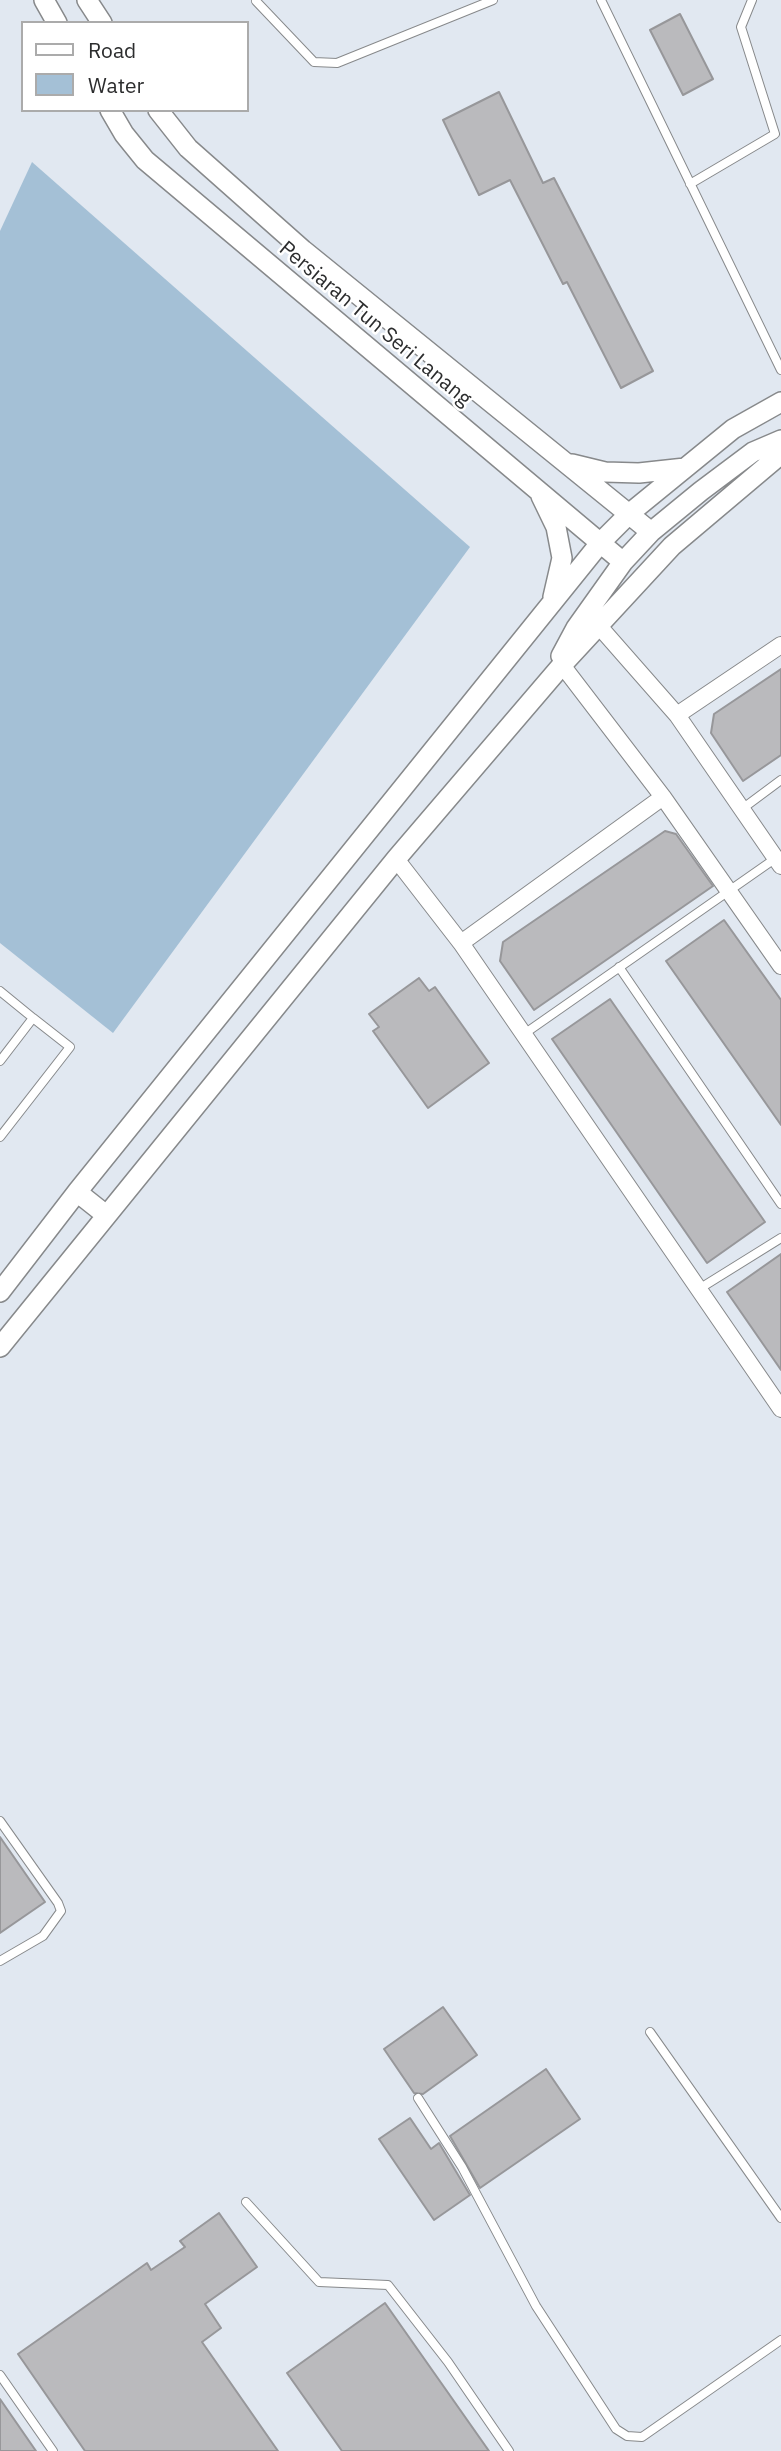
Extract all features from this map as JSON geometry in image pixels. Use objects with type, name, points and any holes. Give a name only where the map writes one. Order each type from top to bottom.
[{"type":"street","points":[[44,0],[56,21]]},
{"type":"street","points":[[88,0],[101,21]]},
{"type":"street","name":"Persiaran Tun Seri Lanang","points":[[111,112],[124,134],[145,160],[623,562]]},
{"type":"street","name":"Persiaran Tun Seri Lanang","points":[[160,112],[188,148],[303,250],[630,513],[651,533]]},
{"type":"street","points":[[0,1292],[77,1192],[601,542],[630,513],[733,429],[781,402]]},
{"type":"street","points":[[556,672],[576,628],[623,562],[651,533],[753,452],[781,440]]},
{"type":"street","points":[[0,1347],[396,859],[556,672],[671,546],[781,454]]},
{"type":"street","points":[[567,463],[605,472],[639,473],[685,468]]},
{"type":"street","points":[[538,490],[556,527],[562,558],[552,602]]},
{"type":"street","points":[[598,625],[677,715],[778,862]]},
{"type":"street","points":[[677,715],[781,645]]},
{"type":"street","points":[[556,672],[663,797],[781,965]]},
{"type":"street","points":[[461,943],[663,797]]},
{"type":"street","points":[[396,859],[461,943],[781,1409]]},
{"type":"street","points":[[77,1192],[106,1215]]},
{"type":"lane","points":[[256,1],[314,62],[337,63],[493,0]]},
{"type":"lane","points":[[601,0],[781,370]]},
{"type":"lane","points":[[690,184],[778,135],[741,27],[751,0]]},
{"type":"lane","points":[[742,809],[781,780]]},
{"type":"lane","points":[[524,1034],[728,890],[778,862]]},
{"type":"lane","points":[[619,967],[781,1204]]},
{"type":"lane","points":[[0,992],[70,1047],[0,1137]]},
{"type":"lane","points":[[0,1061],[33,1018]]},
{"type":"lane","points":[[699,1289],[781,1238]]},
{"type":"lane","points":[[0,1821],[61,1911],[43,1936],[0,1961]]},
{"type":"lane","points":[[650,2032],[781,2218]]},
{"type":"lane","points":[[418,2098],[462,2167],[536,2306],[616,2430],[628,2436],[642,2437],[781,2340]]},
{"type":"lane","points":[[246,2202],[319,2282],[388,2284],[440,2352],[509,2451]]},
{"type":"lane","points":[[0,2375],[53,2451]]},
{"type":"shaded area","points":[[0,0],[781,0],[781,2451],[0,2451]]},
{"type":"water","points":[[32,162],[470,547],[113,1033],[0,943],[0,231]]},
{"type":"building","points":[[680,14],[713,79],[683,95],[650,30]]},
{"type":"building","points":[[499,92],[543,183],[554,178],[653,371],[621,388],[567,282],[563,284],[510,180],[479,195],[443,120]]},
{"type":"building","points":[[781,669],[781,755],[743,781],[711,733],[714,714]]},
{"type":"building","points":[[665,831],[676,834],[713,886],[534,1010],[500,961],[503,942]]},
{"type":"building","points":[[724,920],[781,1000],[781,1125],[666,961]]},
{"type":"building","points":[[419,978],[429,991],[435,987],[489,1063],[428,1108],[373,1031],[379,1027],[369,1014]]},
{"type":"building","points":[[610,999],[765,1222],[707,1263],[552,1039]]},
{"type":"building","points":[[781,1254],[781,1370],[727,1292]]},
{"type":"building","points":[[0,1837],[45,1902],[0,1933]]},
{"type":"building","points":[[443,2007],[477,2055],[423,2094],[414,2093],[384,2049]]},
{"type":"building","points":[[546,2069],[580,2119],[480,2188],[450,2136]]},
{"type":"building","points":[[410,2118],[431,2149],[439,2143],[470,2195],[434,2220],[379,2139]]},
{"type":"building","points":[[219,2213],[257,2267],[205,2304],[221,2328],[202,2342],[278,2451],[85,2451],[18,2354],[147,2263],[151,2270],[185,2247],[180,2241]]},
{"type":"building","points":[[385,2303],[489,2451],[342,2451],[287,2373]]},
{"type":"building","points":[[0,2399],[36,2451],[0,2451]]}]
